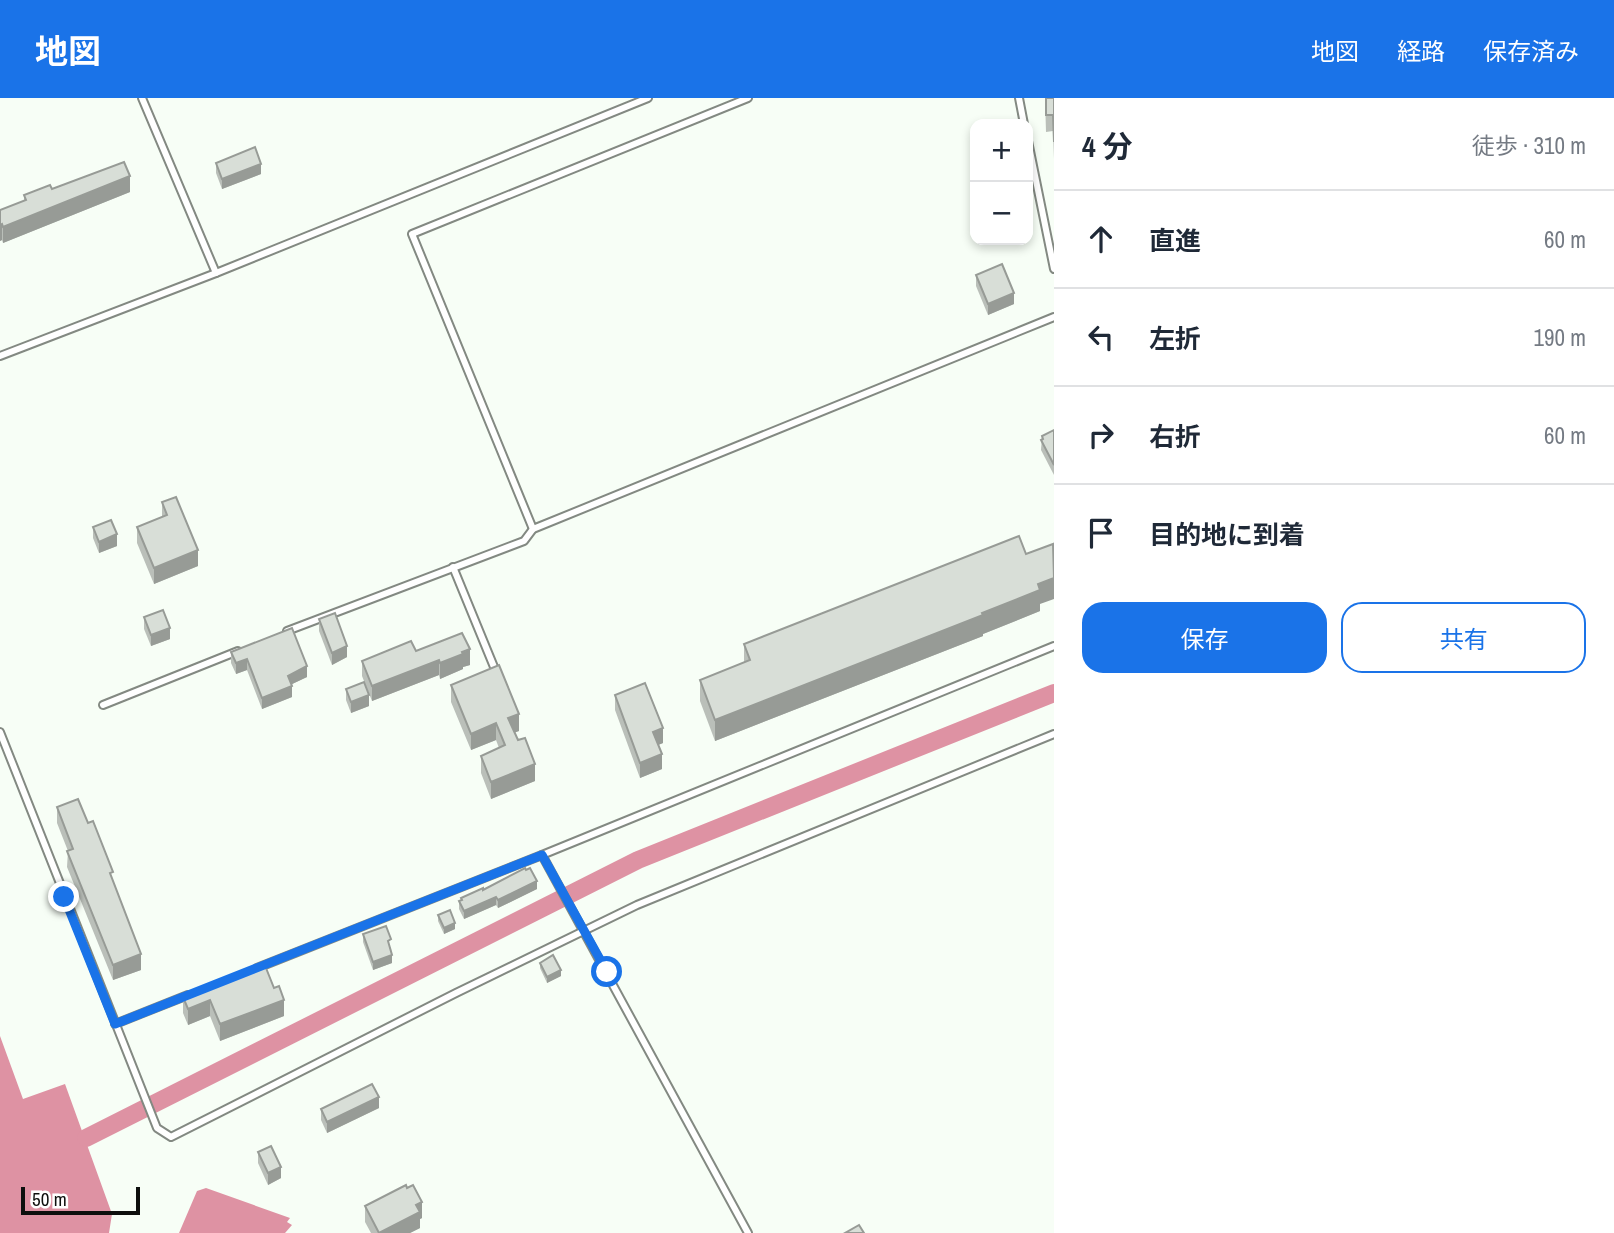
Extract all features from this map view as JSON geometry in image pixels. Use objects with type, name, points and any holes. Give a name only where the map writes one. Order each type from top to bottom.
[{"type":"lane","points":[[142,98],[216,273]]},
{"type":"lane","points":[[0,356],[216,273],[648,98]]},
{"type":"lane","points":[[533,529],[412,234],[748,98]]},
{"type":"lane","points":[[1019,98],[1023,119]]},
{"type":"lane","points":[[1033,166],[1054,269]]},
{"type":"lane","points":[[277,635],[524,541],[533,529],[1054,317]]},
{"type":"lane","points":[[453,567],[494,667]]},
{"type":"lane","points":[[245,973],[543,857],[1054,646]]},
{"type":"lane","points":[[103,705],[240,650]]},
{"type":"lane","points":[[0,732],[157,1128],[171,1137],[637,905],[1054,734]]},
{"type":"lane","points":[[543,857],[748,1233]]},
{"type":"lane","points":[[115,1024],[193,993]]},
{"type":"shaded area","points":[[0,1036],[23,1099],[65,1084],[112,1214],[109,1233],[0,1233]]},
{"type":"shaded area","points":[[206,1188],[290,1218],[287,1222],[292,1225],[285,1233],[179,1233],[197,1191]]},
{"type":"building","points":[[1046,98],[1054,98],[1054,142],[1053,115],[1046,115]]},
{"type":"building","points":[[255,147],[261,164],[222,179],[216,163]]},
{"type":"building","points":[[124,162],[130,176],[3,227],[0,225],[0,210],[26,200],[24,195],[50,185],[52,189]]},
{"type":"building","points":[[1002,264],[1014,293],[988,304],[976,275]]},
{"type":"building","points":[[1054,430],[1054,465],[1041,440],[1042,436]]},
{"type":"building","points":[[176,497],[198,550],[154,568],[137,527],[167,515],[162,502]]},
{"type":"building","points":[[111,520],[117,534],[99,542],[93,527]]},
{"type":"building","points":[[1019,536],[1026,554],[1053,544],[1054,578],[1038,584],[1040,590],[715,720],[700,680],[750,660],[744,644]]},
{"type":"building","points":[[163,610],[170,628],[151,635],[144,617]]},
{"type":"building","points":[[335,613],[347,646],[332,653],[319,619]]},
{"type":"building","points":[[292,628],[307,666],[288,676],[292,686],[262,698],[247,659],[236,663],[231,652]]},
{"type":"building","points":[[462,633],[470,649],[462,652],[463,654],[440,663],[439,660],[372,686],[362,661],[411,641],[416,651]]},
{"type":"building","points":[[499,665],[519,714],[508,718],[518,740],[525,738],[535,764],[491,782],[481,756],[505,745],[496,723],[471,734],[451,685]]},
{"type":"building","points":[[364,682],[369,695],[351,702],[346,689]]},
{"type":"building","points":[[645,683],[663,728],[653,732],[662,754],[640,763],[615,695]]},
{"type":"building","points":[[78,799],[88,823],[93,821],[141,954],[113,965],[67,851],[73,849],[57,807]]},
{"type":"building","points":[[530,868],[537,881],[498,900],[496,897],[464,911],[459,901],[461,898]]},
{"type":"building","points":[[450,910],[455,923],[444,928],[438,915]]},
{"type":"building","points":[[386,926],[391,939],[388,941],[392,955],[373,962],[363,934]]},
{"type":"building","points":[[553,955],[561,970],[547,977],[540,963]]},
{"type":"building","points":[[264,963],[274,988],[279,986],[284,1000],[220,1024],[210,1000],[188,1009],[183,997]]},
{"type":"building","points":[[372,1084],[379,1097],[327,1122],[321,1109]]},
{"type":"building","points":[[271,1146],[281,1167],[268,1173],[258,1152]]},
{"type":"building","points":[[406,1185],[407,1188],[413,1185],[422,1202],[416,1205],[420,1212],[379,1233],[365,1206]]},
{"type":"building","points":[[859,1225],[864,1233],[845,1233]]},
{"type":"waterway","points":[[86,1138],[638,860],[1054,693]]},
{"type":"route","points":[[64,897],[115,1024],[542,855],[607,972]]}]
